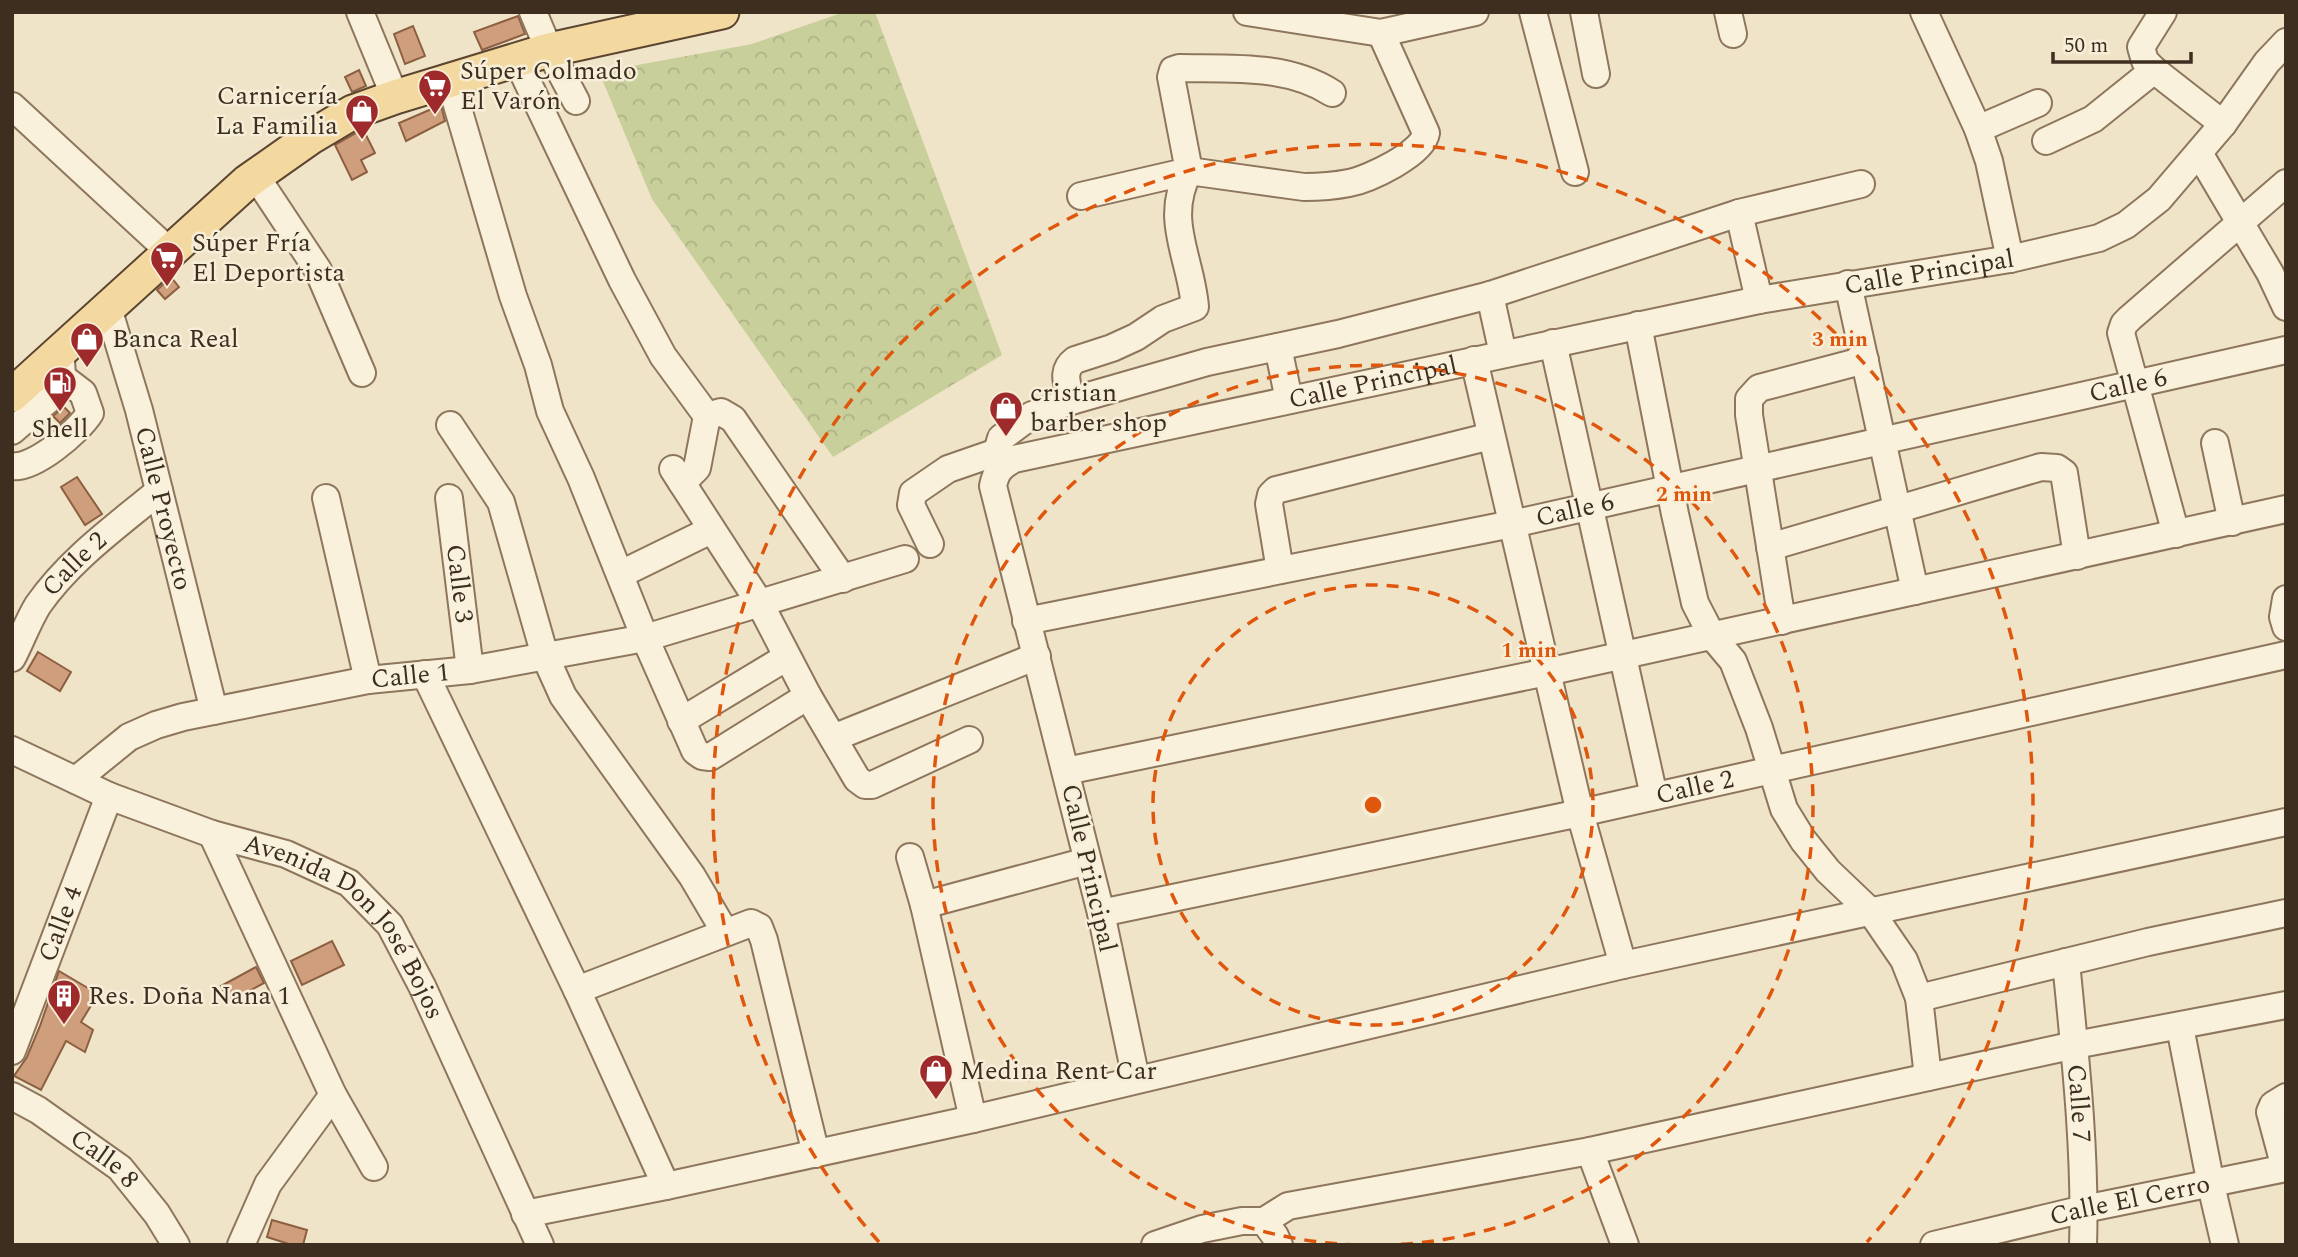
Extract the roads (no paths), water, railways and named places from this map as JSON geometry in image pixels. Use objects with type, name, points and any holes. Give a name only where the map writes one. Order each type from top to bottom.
[{"type":"main road","points":[[12,395],[61,364],[108,308],[255,175],[353,112],[549,50],[706,14]]},
{"type":"street","points":[[360,12],[395,97]]},
{"type":"street","points":[[533,12],[549,50],[576,101]]},
{"type":"street","points":[[1247,12],[1371,25],[1475,12]]},
{"type":"street","points":[[1533,12],[1574,173]]},
{"type":"street","points":[[1584,12],[1596,74]]},
{"type":"street","points":[[1924,12],[1978,129],[1989,161],[2010,259]]},
{"type":"street","points":[[2163,12],[2141,47],[2145,61],[2223,124]]},
{"type":"street","points":[[1081,196],[1189,171],[1320,187],[1366,178],[1416,150],[1425,139],[1426,133],[1371,25]]},
{"type":"street","name":"Calle Principal","points":[[1136,1079],[1101,913],[993,486],[998,460],[1014,459],[1759,300],[2010,259],[2099,238],[2126,225],[2159,199],[2223,124],[2267,62],[2285,45]]},
{"type":"street","points":[[517,60],[622,280],[663,356],[707,416],[697,468],[677,476],[759,602],[808,696],[857,779],[865,785],[872,785],[969,740]]},
{"type":"street","points":[[1071,401],[1065,372],[1068,365],[1136,337],[1163,319],[1195,307],[1180,241],[1177,209],[1182,186],[1189,171],[1171,76],[1173,70],[1264,69],[1332,93]]},
{"type":"street","points":[[2046,141],[2094,119],[2154,70]]},
{"type":"street","points":[[450,81],[550,411],[581,478],[645,638],[695,751],[709,757],[808,696]]},
{"type":"street","points":[[1978,129],[2038,103]]},
{"type":"street","points":[[12,106],[169,251]]},
{"type":"street","points":[[2199,153],[2240,223],[2278,267],[2286,307]]},
{"type":"street","points":[[255,175],[318,270],[362,373]]},
{"type":"street","points":[[2176,534],[2121,333],[2124,324],[2286,183]]},
{"type":"street","points":[[930,544],[911,505],[913,493],[948,469],[998,460],[1001,438],[1032,415],[1071,401],[1208,362],[1338,334],[1490,295],[1739,213],[1861,184]]},
{"type":"street","points":[[1739,213],[1759,300]]},
{"type":"street","points":[[1848,284],[1915,592]]},
{"type":"street","points":[[1490,295],[1503,354]]},
{"type":"street","name":"Calle Proyecto","points":[[108,308],[139,410],[214,711]]},
{"type":"street","points":[[1639,325],[1695,603],[1712,636],[1733,661],[1759,728],[1784,809],[1803,841],[1828,872],[1871,912],[1904,960],[1919,998],[1928,1077]]},
{"type":"street","points":[[1553,343],[1654,796]]},
{"type":"street","points":[[1278,347],[1289,400]]},
{"type":"street","name":"Calle 6","points":[[1027,621],[1512,524],[2286,349]]},
{"type":"street","points":[[1474,360],[1580,813],[1623,965]]},
{"type":"street","points":[[1782,621],[1749,415],[1749,399],[1759,388],[1865,360]]},
{"type":"street","points":[[12,431],[55,394],[61,364]]},
{"type":"street","points":[[12,466],[21,467],[32,463],[83,425],[90,413],[83,393],[61,364]]},
{"type":"street","points":[[707,416],[721,412],[733,419],[843,579]]},
{"type":"street","points":[[450,425],[501,502],[545,656],[563,696],[692,876],[725,932]]},
{"type":"street","points":[[1280,570],[1269,504],[1271,495],[1276,490],[1492,436]]},
{"type":"street","points":[[2215,443],[2232,522]]},
{"type":"street","points":[[1770,547],[2041,467],[2057,468],[2064,473],[2077,556]]},
{"type":"street","name":"Calle 2","points":[[12,658],[37,607],[61,575],[159,491]]},
{"type":"street","points":[[326,498],[368,680]]},
{"type":"street","name":"Calle 3","points":[[449,498],[470,670]]},
{"type":"street","points":[[1066,771],[1547,672],[2286,509]]},
{"type":"street","points":[[621,574],[711,530]]},
{"type":"street","name":"Calle 1","points":[[76,780],[129,737],[156,725],[368,680],[470,670],[645,638],[905,559]]},
{"type":"street","points":[[2286,599],[2283,617],[2286,627]]},
{"type":"street","name":"Calle 2","points":[[1101,913],[1580,813],[2286,655]]},
{"type":"street","points":[[833,738],[1037,656]]},
{"type":"street","points":[[681,721],[787,657]]},
{"type":"street","points":[[425,674],[577,990],[666,1186]]},
{"type":"street","name":"Avenida Don José Bojos","points":[[12,750],[109,796],[212,834],[286,854],[349,883],[390,925],[422,986],[540,1245]]},
{"type":"street","name":"Calle 4","points":[[12,1051],[109,796]]},
{"type":"street","points":[[525,1214],[816,1154],[1623,965],[2286,822]]},
{"type":"street","points":[[212,834],[332,1095],[374,1167]]},
{"type":"street","points":[[910,857],[924,905],[973,1119]]},
{"type":"street","points":[[924,905],[1087,861]]},
{"type":"street","points":[[1919,998],[2286,913]]},
{"type":"street","points":[[577,990],[751,923],[759,928],[816,1154]]},
{"type":"street","name":"Calle 7","points":[[2066,962],[2084,1209],[2082,1245]]},
{"type":"street","points":[[1155,1245],[1202,1229],[1242,1221],[1264,1221],[1288,1206],[1590,1151],[2074,1045],[2286,1006]]},
{"type":"street","points":[[2180,1027],[2225,1245]]},
{"type":"street","points":[[241,1245],[268,1184],[332,1095]]},
{"type":"street","name":"Calle 8","points":[[12,1096],[38,1110],[120,1168],[157,1214],[176,1245]]},
{"type":"street","points":[[2285,1168],[2270,1112],[2273,1105],[2286,1097]]},
{"type":"street","points":[[1590,1151],[1625,1245]]},
{"type":"street","name":"Calle El Cerro","points":[[1934,1245],[2084,1209],[2285,1168]]},
{"type":"street","points":[[1264,1221],[1279,1245]]},
{"type":"place","name":"Súper Colmado El Varón","points":[[435,116]]},
{"type":"place","name":"Carnicería La Familia","points":[[362,141]]},
{"type":"place","name":"Súper Fría El Deportista","points":[[167,288]]},
{"type":"place","name":"Banca Real","points":[[87,369]]},
{"type":"place","name":"Shell","points":[[60,413]]},
{"type":"place","name":"cristian barber shop","points":[[1006,438]]},
{"type":"place","name":"Res. Doña Nana 1","points":[[64,1026]]},
{"type":"place","name":"Medina Rent Car","points":[[936,1101]]}]
